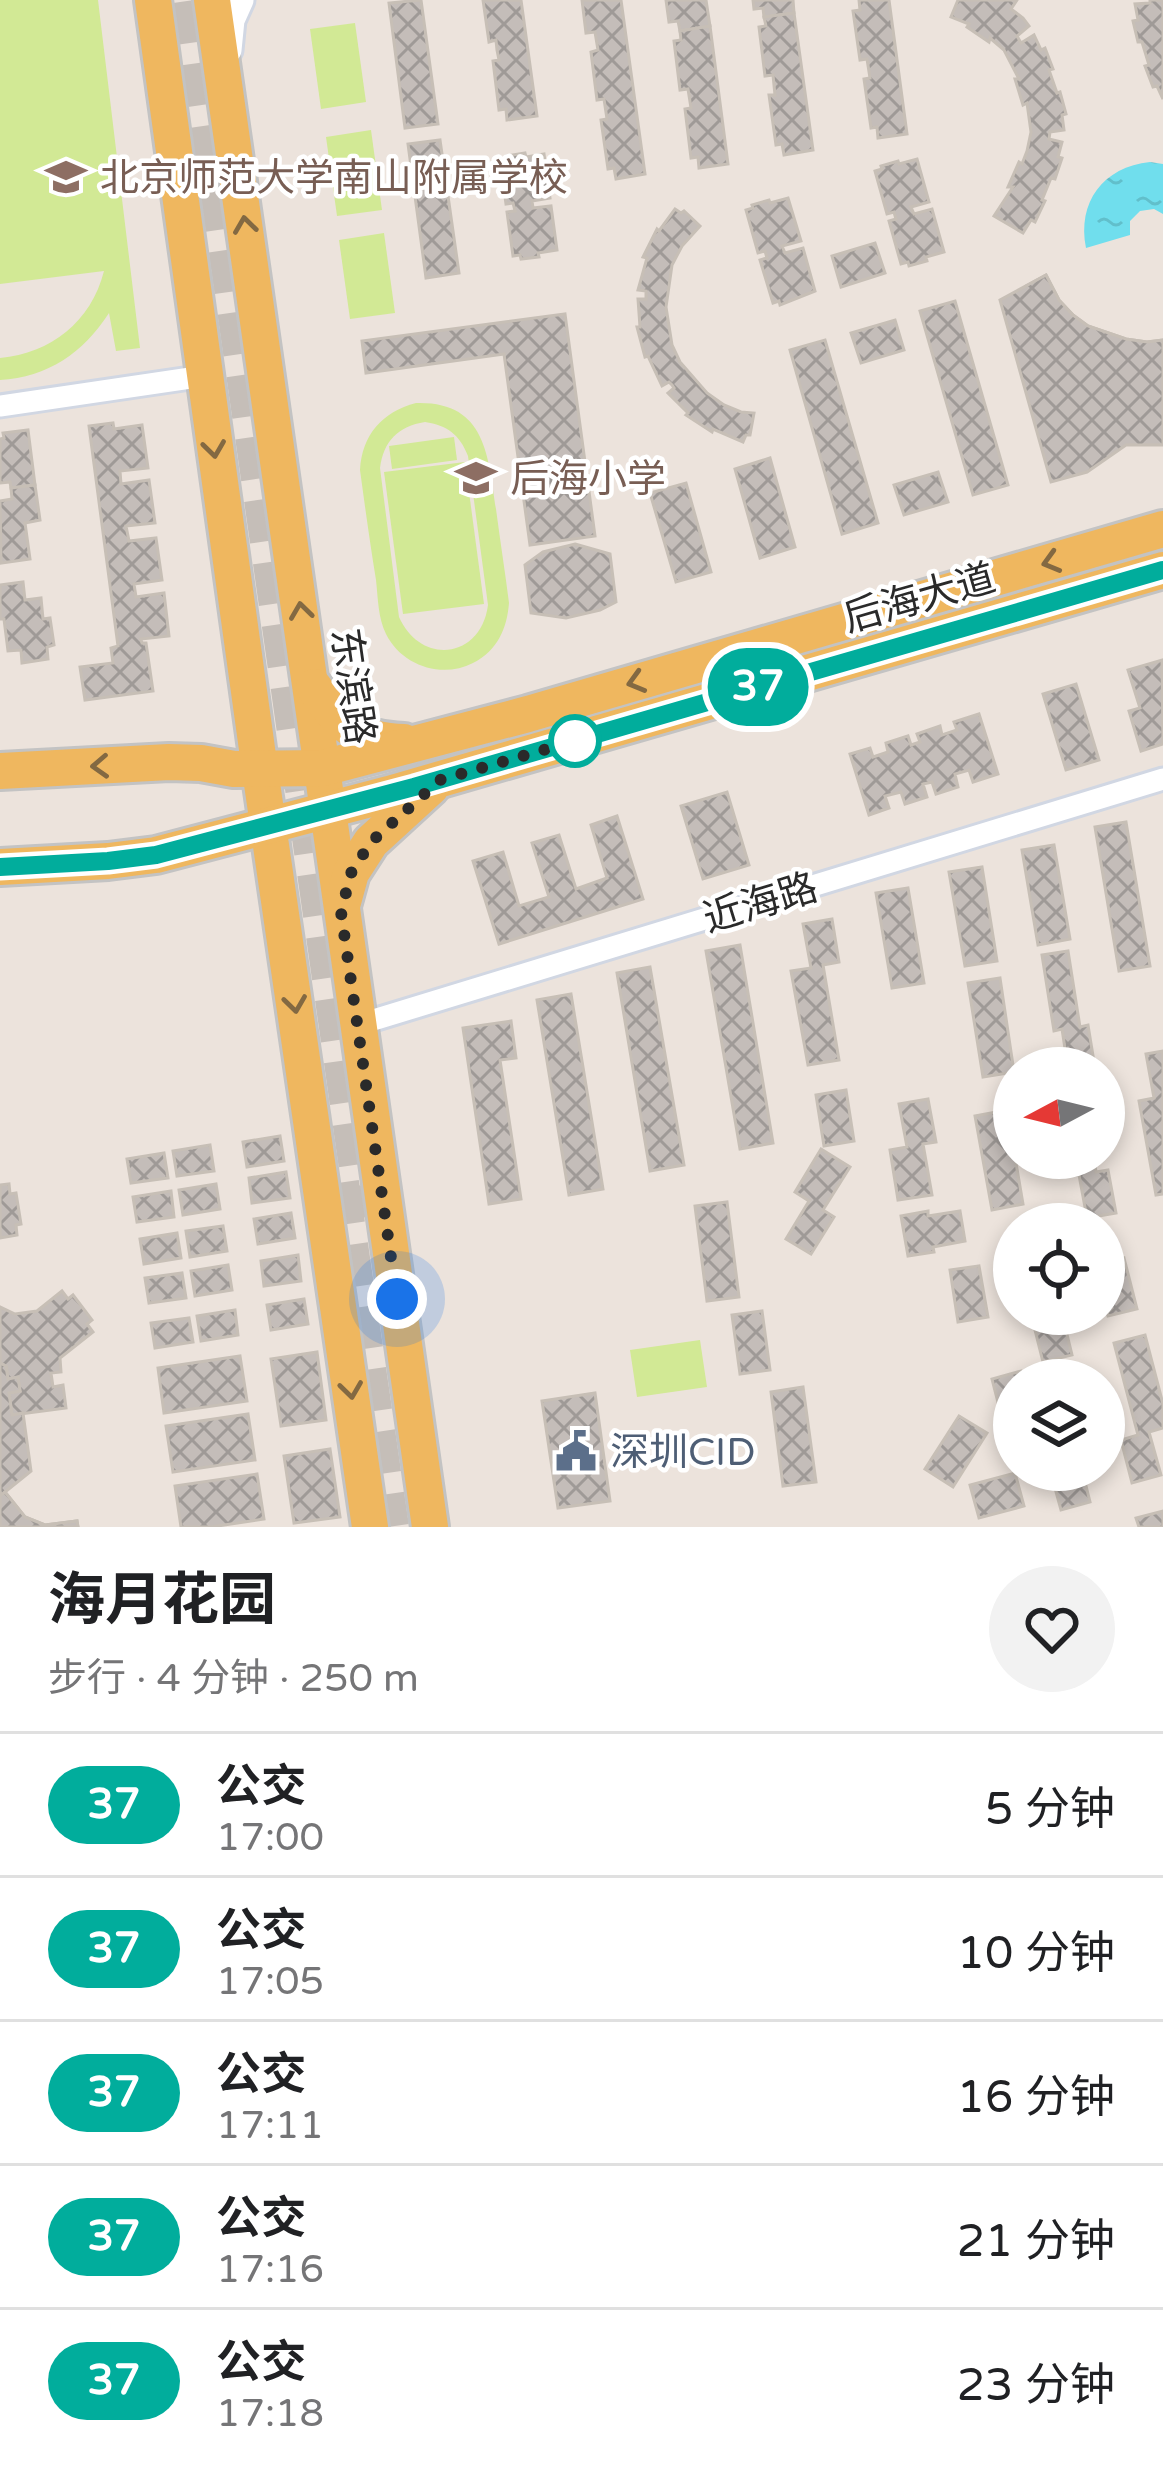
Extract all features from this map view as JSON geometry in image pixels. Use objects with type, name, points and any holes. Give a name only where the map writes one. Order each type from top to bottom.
[{"type":"main road","points":[[153,0],[370,1527]]},
{"type":"main road","name":"东滨路","points":[[212,0],[430,1527]]},
{"type":"main road","name":"后海大道","points":[[0,771],[201,763],[234,769],[323,768],[528,714],[1163,529]]},
{"type":"main road","name":"后海大道","points":[[0,867],[156,855],[440,780],[1163,570]]},
{"type":"main road","points":[[201,763],[232,731],[243,709],[248,680]]},
{"type":"main road","points":[[312,684],[334,716],[352,731],[377,741],[420,742]]},
{"type":"main road","points":[[341,912],[351,873],[371,842],[440,780]]},
{"type":"main road","points":[[193,845],[244,860],[283,919]]},
{"type":"street","points":[[224,84],[231,20],[240,0]]},
{"type":"street","points":[[0,406],[204,376]]},
{"type":"street","name":"近海路","points":[[357,1024],[1163,779]]},
{"type":"green space","name":"北京师范大学南山附属学校","points":[[0,0],[98,0],[140,348],[116,351],[109,313],[88,340],[63,360],[34,374],[0,380],[0,358],[52,342],[79,320],[104,271],[0,284]]},
{"type":"green space","points":[[355,23],[366,102],[321,109],[310,29]]},
{"type":"green space","points":[[371,130],[382,210],[337,216],[326,137]]},
{"type":"green space","points":[[384,233],[395,313],[350,319],[339,240]]},
{"type":"green space","points":[[416,403],[457,411],[479,435],[490,469],[509,603],[494,646],[473,663],[449,670],[412,661],[386,634],[360,470],[365,446],[376,427],[393,412]],"holes":[[[433,423],[457,437],[468,456],[488,605],[474,637],[449,650],[421,643],[399,617],[380,468],[384,450],[400,431]]]},
{"type":"green space","points":[[454,437],[457,460],[392,469],[389,446]]},
{"type":"green space","points":[[465,462],[484,604],[403,614],[384,472]]},
{"type":"green space","points":[[700,1340],[707,1387],[637,1397],[630,1350]]},
{"type":"water","points":[[1150,162],[1163,164],[1163,214],[1154,209],[1140,211],[1130,221],[1130,235],[1086,248],[1086,216],[1097,190],[1119,171]]},
{"type":"building","points":[[421,0],[438,124],[405,128],[389,3]]},
{"type":"building","points":[[483,0],[521,0],[537,116],[507,120],[506,109],[499,110],[493,61],[499,60],[496,40],[489,42]]},
{"type":"building","points":[[582,0],[621,0],[645,174],[616,179],[614,168],[608,169],[601,120],[607,119],[604,99],[597,100],[591,52],[598,50],[595,32],[586,33]]},
{"type":"building","points":[[666,0],[706,0],[710,26],[680,31],[678,21],[669,22]]},
{"type":"building","points":[[753,0],[793,0],[794,13],[764,17],[763,8],[754,9]]},
{"type":"building","points":[[859,0],[889,0],[907,134],[878,138],[877,127],[871,128],[864,79],[870,78],[867,59],[860,60],[853,11],[860,10]]},
{"type":"building","points":[[958,0],[1017,0],[1011,9],[1029,26],[1017,36],[1021,43],[1034,35],[1041,50],[1045,48],[1060,92],[1066,114],[1062,115],[1064,130],[1050,132],[1049,139],[1062,142],[1058,157],[1062,158],[1035,222],[1031,220],[1023,233],[994,216],[1013,187],[1008,187],[1027,151],[1031,132],[1027,103],[1023,105],[1015,79],[1019,79],[1004,50],[951,17]]},
{"type":"building","points":[[1163,0],[1163,99],[1157,86],[1153,87],[1133,21],[1138,20],[1135,4]]},
{"type":"building","points":[[794,13],[813,150],[784,155],[782,144],[776,145],[769,95],[775,95],[773,75],[765,76],[759,27],[766,26],[764,17]]},
{"type":"building","points":[[710,26],[728,164],[699,168],[698,157],[691,158],[685,109],[691,108],[688,89],[680,90],[674,41],[681,40],[680,31]]},
{"type":"building","points":[[440,140],[459,273],[426,278],[408,144]]},
{"type":"building","points":[[525,153],[526,157],[544,154],[550,198],[532,201],[533,208],[551,206],[557,250],[521,259],[513,256],[507,212],[515,211],[513,203],[506,204],[500,160]]},
{"type":"building","points":[[917,159],[929,202],[911,207],[914,214],[932,209],[944,252],[909,266],[908,262],[901,264],[889,221],[896,219],[894,212],[887,214],[875,171]]},
{"type":"building","points":[[788,198],[801,241],[782,246],[785,253],[803,248],[815,291],[780,305],[773,303],[760,260],[767,258],[765,251],[758,253],[746,210]]},
{"type":"building","points":[[675,209],[700,226],[672,265],[666,307],[672,345],[707,393],[724,405],[754,413],[750,435],[743,442],[712,432],[686,415],[668,393],[672,385],[662,386],[645,357],[637,327],[638,299],[646,299],[646,291],[638,290],[647,258],[643,257],[657,229]]},
{"type":"building","points":[[875,243],[885,273],[841,287],[832,256]]},
{"type":"building","points":[[1046,275],[1059,300],[1088,326],[1126,339],[1163,340],[1163,367],[1150,368],[1150,372],[1119,369],[1093,359],[1096,352],[1089,349],[1085,356],[1058,337],[1055,340],[1034,318],[1037,315],[1021,293]]},
{"type":"building","points":[[1046,275],[1059,300],[1088,326],[1126,339],[1163,340],[1163,445],[1126,445],[1087,472],[1051,482],[1000,300]]},
{"type":"building","points":[[955,301],[1008,485],[973,495],[920,311]]},
{"type":"building","points":[[565,314],[595,536],[530,545],[504,354],[366,373],[362,341]]},
{"type":"building","points":[[895,320],[904,350],[861,363],[851,333]]},
{"type":"building","points":[[825,340],[878,523],[842,534],[790,350]]},
{"type":"building","points":[[113,423],[114,429],[142,425],[148,468],[120,471],[121,484],[149,480],[155,523],[126,526],[129,541],[156,538],[162,580],[134,584],[136,597],[164,593],[169,636],[141,639],[146,643],[153,691],[85,700],[80,667],[113,663],[111,648],[118,646],[89,426]]},
{"type":"building","points":[[28,430],[35,485],[11,488],[10,482],[0,483],[0,439],[3,433]]},
{"type":"building","points":[[770,458],[795,547],[760,558],[735,469]]},
{"type":"building","points":[[938,472],[948,502],[904,515],[894,485]]},
{"type":"building","points":[[686,483],[711,572],[676,582],[650,493]]},
{"type":"building","points":[[35,485],[40,520],[25,523],[30,559],[1,563],[0,501],[12,499],[11,488]]},
{"type":"building","points":[[575,544],[610,554],[616,602],[566,618],[531,613],[525,565],[543,552]]},
{"type":"building","points":[[23,582],[25,600],[41,598],[43,619],[50,618],[54,645],[47,647],[48,659],[22,663],[21,650],[8,651],[4,619],[0,619],[0,585]]},
{"type":"building","points":[[1162,660],[1163,744],[1141,751],[1129,711],[1140,708],[1128,670]]},
{"type":"building","points":[[1076,684],[1099,760],[1066,770],[1043,694]]},
{"type":"building","points":[[979,714],[998,774],[973,782],[969,770],[955,774],[958,787],[936,794],[932,782],[923,784],[927,797],[905,804],[901,792],[885,796],[889,808],[869,815],[850,754],[870,748],[873,757],[888,752],[886,743],[908,736],[911,745],[920,742],[917,734],[940,726],[942,735],[957,730],[954,722]]},
{"type":"building","points":[[727,792],[749,865],[703,879],[681,806]]},
{"type":"building","points":[[617,816],[643,899],[499,944],[473,861],[503,852],[519,906],[549,897],[532,843],[559,835],[576,889],[607,878],[591,825]]},
{"type":"building","points":[[1126,822],[1150,966],[1119,971],[1095,827]]},
{"type":"building","points":[[1054,845],[1070,939],[1038,945],[1022,850]]},
{"type":"building","points":[[982,867],[997,961],[965,966],[949,872]]},
{"type":"building","points":[[908,888],[924,983],[892,988],[876,893]]},
{"type":"building","points":[[832,919],[839,962],[823,965],[839,1060],[808,1065],[791,971],[811,968],[803,924]]},
{"type":"building","points":[[740,945],[773,1143],[740,1149],[706,951]]},
{"type":"building","points":[[1068,951],[1080,1027],[1088,1025],[1092,1047],[1065,1047],[1062,1029],[1054,1031],[1042,955]]},
{"type":"building","points":[[650,967],[684,1165],[650,1171],[617,973]]},
{"type":"building","points":[[1000,978],[1010,1047],[993,1047],[993,1075],[983,1077],[968,983]]},
{"type":"building","points":[[571,994],[603,1189],[569,1195],[537,1000]]},
{"type":"building","points":[[511,1021],[516,1058],[500,1060],[521,1199],[489,1204],[463,1028]]},
{"type":"building","points":[[1163,1051],[1163,1194],[1156,1195],[1139,1101],[1154,1098],[1146,1054]]},
{"type":"building","points":[[846,1090],[854,1141],[824,1146],[816,1095]]},
{"type":"building","points":[[928,1099],[936,1142],[923,1144],[932,1195],[898,1200],[890,1150],[907,1147],[899,1104]]},
{"type":"building","points":[[993,1113],[993,1179],[1019,1179],[1023,1203],[993,1203],[992,1210],[975,1116]]},
{"type":"building","points":[[280,1136],[284,1161],[247,1167],[243,1142]]},
{"type":"building","points":[[210,1145],[214,1171],[177,1176],[173,1151]]},
{"type":"building","points":[[821,1149],[850,1167],[823,1210],[834,1217],[811,1254],[786,1239],[809,1201],[795,1192]]},
{"type":"building","points":[[164,1153],[168,1178],[131,1183],[127,1159]]},
{"type":"building","points":[[286,1172],[290,1198],[252,1203],[249,1178]]},
{"type":"building","points":[[1080,1179],[1110,1179],[1114,1203],[1084,1203]]},
{"type":"building","points":[[9,1184],[10,1194],[16,1193],[21,1224],[16,1225],[17,1235],[0,1238],[0,1185]]},
{"type":"building","points":[[216,1184],[220,1209],[183,1215],[179,1190]]},
{"type":"building","points":[[171,1191],[174,1217],[137,1222],[133,1197]]},
{"type":"building","points":[[727,1202],[739,1297],[707,1301],[695,1206]]},
{"type":"building","points":[[928,1211],[928,1216],[960,1211],[965,1241],[908,1256],[901,1216]]},
{"type":"building","points":[[291,1213],[295,1238],[258,1244],[254,1219]]},
{"type":"building","points":[[223,1226],[227,1251],[190,1257],[186,1231]]},
{"type":"building","points":[[177,1233],[181,1258],[144,1264],[140,1239]]},
{"type":"building","points":[[298,1255],[301,1281],[264,1286],[261,1261]]},
{"type":"building","points":[[1125,1262],[1137,1309],[1125,1312]]},
{"type":"building","points":[[228,1265],[232,1290],[195,1296],[191,1271]]},
{"type":"building","points":[[979,1266],[988,1317],[958,1322],[950,1270]]},
{"type":"building","points":[[182,1273],[186,1298],[149,1303],[145,1278]]},
{"type":"building","points":[[62,1291],[68,1299],[73,1295],[92,1320],[87,1324],[93,1332],[60,1358],[61,1372],[51,1373],[53,1387],[63,1385],[66,1408],[12,1415],[9,1393],[20,1391],[18,1377],[8,1379],[6,1366],[0,1363],[0,1307],[15,1314],[37,1311]]},
{"type":"building","points":[[304,1299],[308,1324],[271,1330],[267,1305]]},
{"type":"building","points":[[235,1310],[238,1335],[201,1341],[197,1316]]},
{"type":"building","points":[[762,1311],[770,1370],[740,1374],[732,1315]]},
{"type":"building","points":[[189,1318],[193,1342],[155,1348],[151,1323]]},
{"type":"building","points":[[1036,1335],[1067,1335],[1072,1355],[1042,1359]]},
{"type":"building","points":[[1145,1335],[1163,1404],[1163,1428],[1149,1432],[1161,1475],[1132,1483],[1125,1439],[1138,1435],[1125,1385],[1125,1359],[1118,1359],[1114,1343]]},
{"type":"building","points":[[317,1352],[326,1420],[281,1426],[271,1359]]},
{"type":"building","points":[[240,1356],[247,1401],[164,1413],[158,1368]]},
{"type":"building","points":[[0,1363],[6,1366],[8,1379],[18,1377],[20,1391],[9,1393],[12,1415],[23,1413],[31,1471],[5,1492],[25,1517],[45,1525],[77,1521],[78,1527],[0,1527]]},
{"type":"building","points":[[803,1387],[816,1482],[783,1486],[771,1392]]},
{"type":"building","name":"深圳CID","points":[[595,1393],[610,1501],[558,1508],[542,1401]]},
{"type":"building","points":[[248,1414],[255,1460],[173,1472],[166,1426]]},
{"type":"building","points":[[959,1416],[987,1433],[953,1487],[925,1469]]},
{"type":"building","points":[[330,1449],[340,1517],[294,1523],[284,1456]]},
{"type":"building","points":[[257,1474],[264,1519],[181,1527],[175,1486]]},
{"type":"building","points":[[993,1479],[993,1491],[1020,1491],[1024,1506],[979,1518],[970,1485]]},
{"type":"building","points":[[1056,1491],[1087,1491],[1090,1502],[1061,1510]]},
{"type":"building","points":[[5,1492],[25,1517],[45,1525],[77,1521],[78,1527],[0,1527],[0,1496]]},
{"type":"building","points":[[1163,1511],[1163,1527],[1139,1527],[1136,1518]]},
{"type":"tunnel","points":[[194,0],[367,1217]]},
{"type":"tunnel","points":[[338,1183],[388,1527]]},
{"type":"bus line","name":"37","points":[[0,867],[156,855],[414,787],[1163,570]]},
{"type":"place","name":"北京师范大学南山附属学校","points":[[66,177]]},
{"type":"place","name":"后海小学","points":[[476,478]]},
{"type":"place","name":"深圳CID","points":[[576,1451]]},
{"type":"route","points":[[397,1299],[341,912],[351,873],[371,842],[440,780],[575,741]]}]
